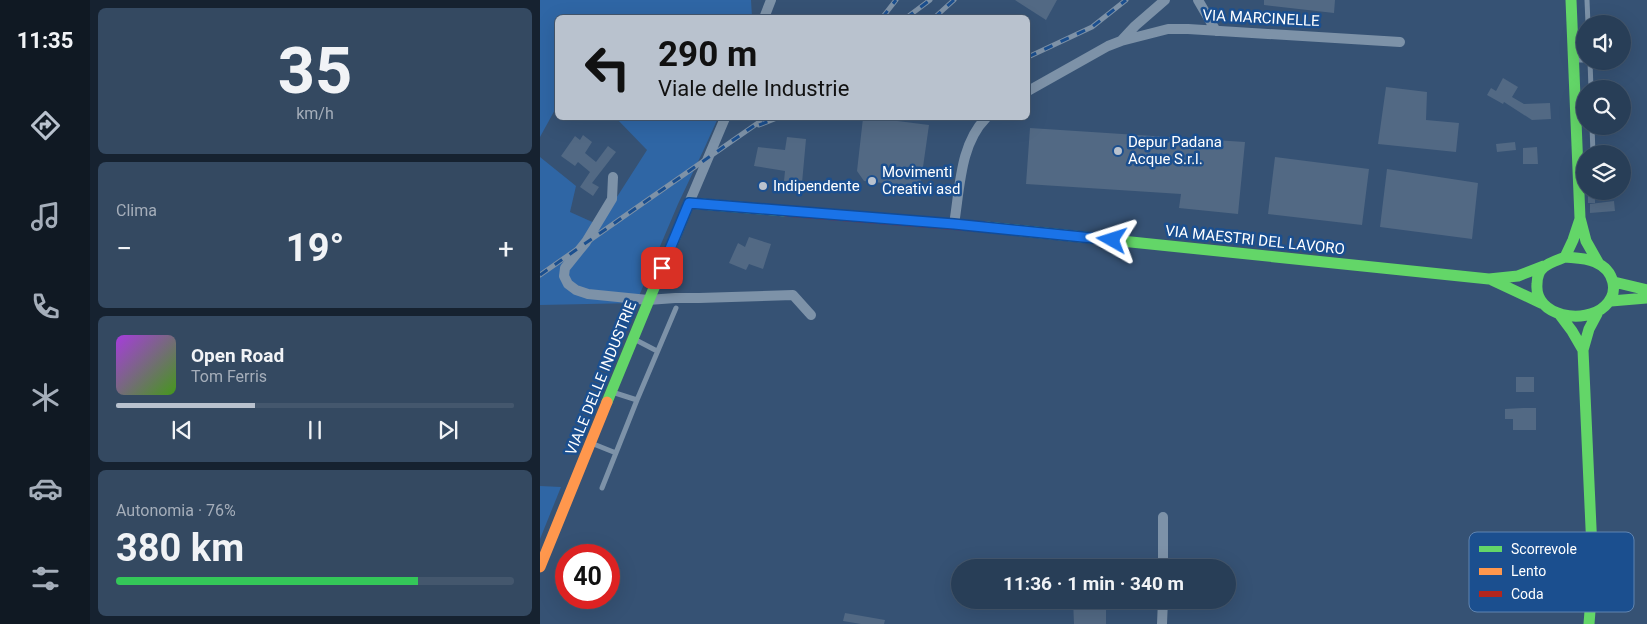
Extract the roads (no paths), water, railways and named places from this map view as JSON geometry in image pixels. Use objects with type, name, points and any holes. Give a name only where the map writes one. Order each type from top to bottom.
[{"type":"street","points":[[765,15],[771,0]]},
{"type":"street","name":"VIA MARCINELLE","points":[[1121,42],[1135,26],[1165,0]]},
{"type":"street","points":[[1198,0],[1216,30]]},
{"type":"street","points":[[1571,0],[1576,38]]},
{"type":"street","name":"VIA MARCINELLE","points":[[1030,90],[1108,46],[1168,29],[1216,30],[1400,42]]},
{"type":"street","points":[[1579,70],[1580,218],[1586,240],[1599,264],[1610,274],[1614,282],[1614,292],[1611,301],[1597,314],[1589,329],[1583,350],[1591,532]]},
{"type":"street","name":"VIALE DELLE INDUSTRIE","points":[[540,567],[634,339],[648,300],[724,120]]},
{"type":"street","points":[[954,224],[965,159],[971,140],[984,120]]},
{"type":"street","points":[[613,177],[612,199],[586,242],[565,268],[564,276],[568,284],[576,290],[588,294],[648,300],[793,295],[811,315]]},
{"type":"street","name":"VIA MAESTRI DEL LAVORO","points":[[689,203],[954,224],[1489,279]]},
{"type":"street","points":[[1565,257],[1580,218]]},
{"type":"street","points":[[1489,279],[1518,276],[1565,257],[1584,259],[1599,264]]},
{"type":"street","points":[[1541,303],[1536,284],[1544,266]]},
{"type":"street","points":[[1489,279],[1541,303],[1560,315],[1583,350]]},
{"type":"street","points":[[1614,282],[1647,290]]},
{"type":"street","points":[[1611,301],[1647,298]]},
{"type":"street","points":[[1560,315],[1576,318],[1597,314]]},
{"type":"street","points":[[1163,516],[1163,559]]},
{"type":"street","points":[[1162,624],[1163,609]]},
{"type":"lane","points":[[1587,0],[1588,15]]},
{"type":"lane","points":[[602,488],[676,308]]},
{"type":"lane","points":[[634,339],[657,351]]},
{"type":"lane","points":[[612,392],[637,400]]},
{"type":"lane","points":[[591,443],[616,453]]},
{"type":"railway","points":[[884,15],[896,0]]},
{"type":"railway","points":[[910,15],[930,0]]},
{"type":"railway","points":[[937,15],[954,0]]},
{"type":"railway","points":[[1030,56],[1092,27],[1126,0]]},
{"type":"railway","points":[[540,275],[762,120]]},
{"type":"railway","points":[[759,125],[772,120]]},
{"type":"place","name":"Depur Padana Acque S.r.l.","points":[[1118,151]]},
{"type":"place","name":"Movimenti Creativi asd","points":[[872,181]]},
{"type":"place","name":"Indipendente","points":[[763,186]]}]
